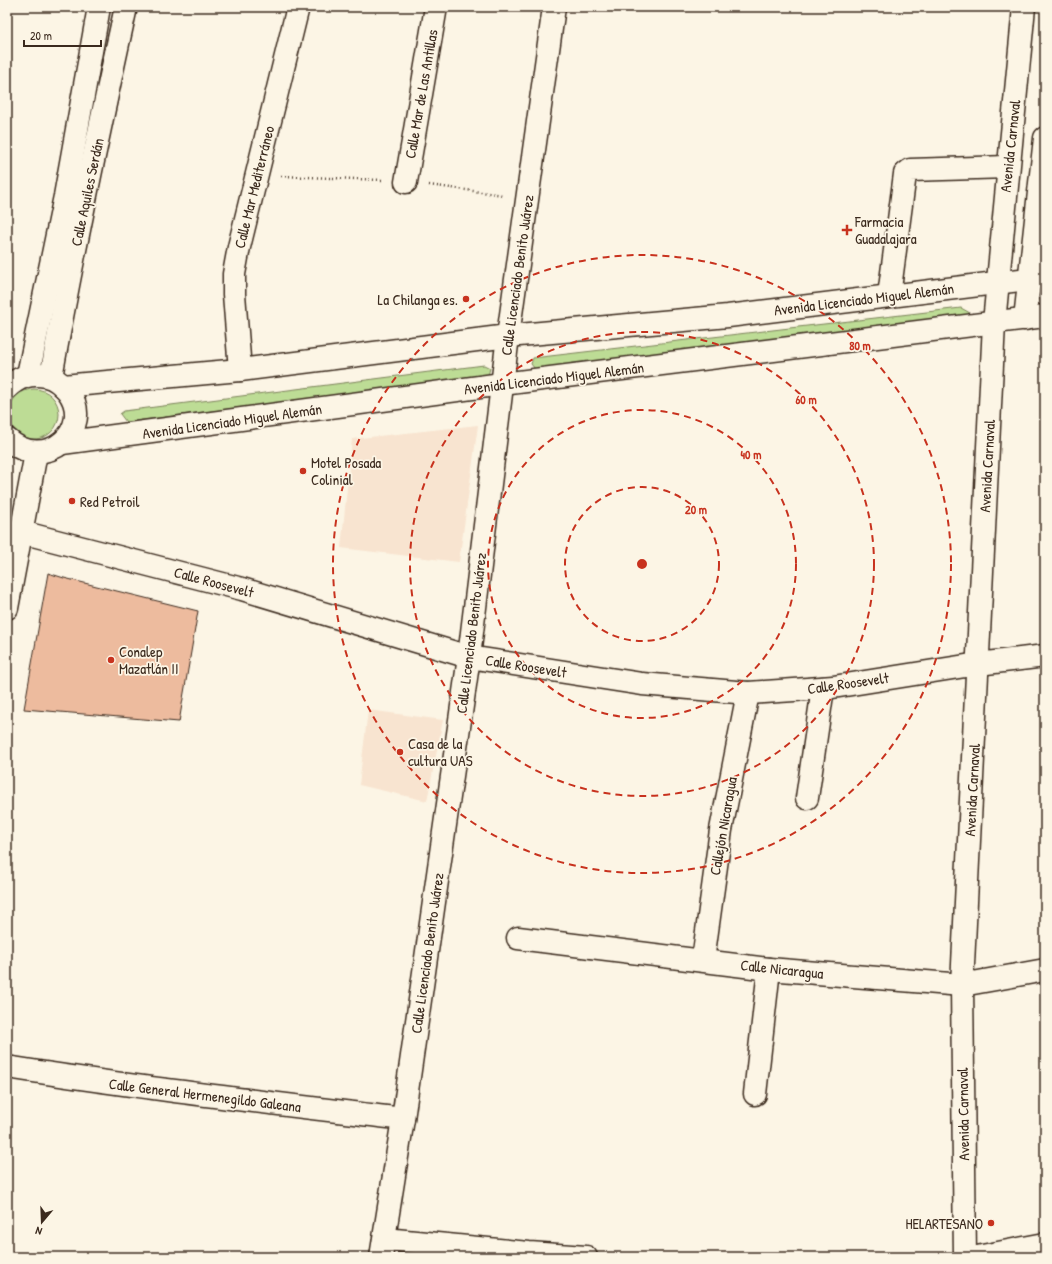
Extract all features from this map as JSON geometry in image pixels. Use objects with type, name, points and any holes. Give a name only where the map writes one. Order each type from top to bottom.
[{"type":"street","name":"Calle Aquiles Serdán","points":[[28,375],[65,196],[99,7]]},
{"type":"street","name":"Calle Aquiles Serdán","points":[[57,381],[65,299],[126,7]]},
{"type":"street","name":"Calle Mar Mediterráneo","points":[[240,370],[234,294],[234,274],[239,247],[298,7]]},
{"type":"street","name":"Calle Mar de Las Antillas","points":[[406,182],[436,7]]},
{"type":"street","name":"Calle Licenciado Benito Juárez","points":[[383,1248],[403,1119],[469,657],[508,336],[554,7]]},
{"type":"street","name":"Avenida Carnaval","points":[[965,1257],[962,985],[994,323],[1024,7]]},
{"type":"street","points":[[1035,318],[1045,138]]},
{"type":"street","points":[[890,296],[905,174],[910,170],[1008,167]]},
{"type":"street","name":"Avenida Licenciado Miguel Alemán","points":[[28,375],[38,375],[57,381],[240,370],[508,336],[728,316],[1037,279]]},
{"type":"street","name":"Avenida Licenciado Miguel Alemán","points":[[62,443],[502,384],[1035,318]]},
{"type":"street","points":[[7,388],[20,378],[28,375]]},
{"type":"street","points":[[7,439],[20,449],[45,452],[62,443],[71,433],[75,421],[75,408],[71,396],[57,381]]},
{"type":"street","points":[[7,608],[36,452]]},
{"type":"street","name":"Calle Roosevelt","points":[[21,532],[242,589],[469,657],[642,684],[748,693],[823,688],[978,664],[1045,656]]},
{"type":"street","points":[[807,798],[823,688]]},
{"type":"street","name":"Callejón Nicaragua","points":[[703,960],[720,830],[748,693]]},
{"type":"street","name":"Calle Nicaragua","points":[[518,938],[769,969],[962,985],[1045,970]]},
{"type":"street","points":[[755,1094],[769,969]]},
{"type":"street","name":"Calle General Hermenegildo Galeana","points":[[7,1067],[96,1082],[170,1092],[403,1119]]},
{"type":"street","points":[[977,1257],[1045,1244]]},
{"type":"street","points":[[383,1248],[529,1253],[586,1257]]},
{"type":"shaded area","points":[[478,425],[459,562],[341,548],[352,439]]},
{"type":"shaded area","name":"Casa de la cultura UAS","points":[[368,710],[443,720],[427,801],[359,785]]},
{"type":"green space","points":[[961,308],[970,313],[960,321],[553,370],[535,369],[531,364],[533,358]]},
{"type":"green space","points":[[484,365],[490,368],[488,376],[126,422],[120,414],[124,411]]},
{"type":"green space","points":[[29,389],[39,389],[52,396],[59,409],[59,419],[52,432],[39,439],[29,439],[20,435],[13,428],[9,419],[9,409],[13,400],[20,393]]},
{"type":"building","name":"Conalep Mazatlán II","points":[[48,573],[198,611],[179,722],[24,709]]},
{"type":"place","name":"Farmacia Guadalajara","points":[[847,230]]},
{"type":"place","name":"La Chilanga es.","points":[[466,299]]},
{"type":"place","name":"Motel Posada Colinial","points":[[303,471]]},
{"type":"place","name":"Red Petroil","points":[[72,501]]},
{"type":"place","name":"Conalep Mazatlán II","points":[[111,660]]},
{"type":"place","name":"Casa de la cultura UAS","points":[[400,752]]},
{"type":"place","name":"HELARTESANO","points":[[991,1223]]}]
